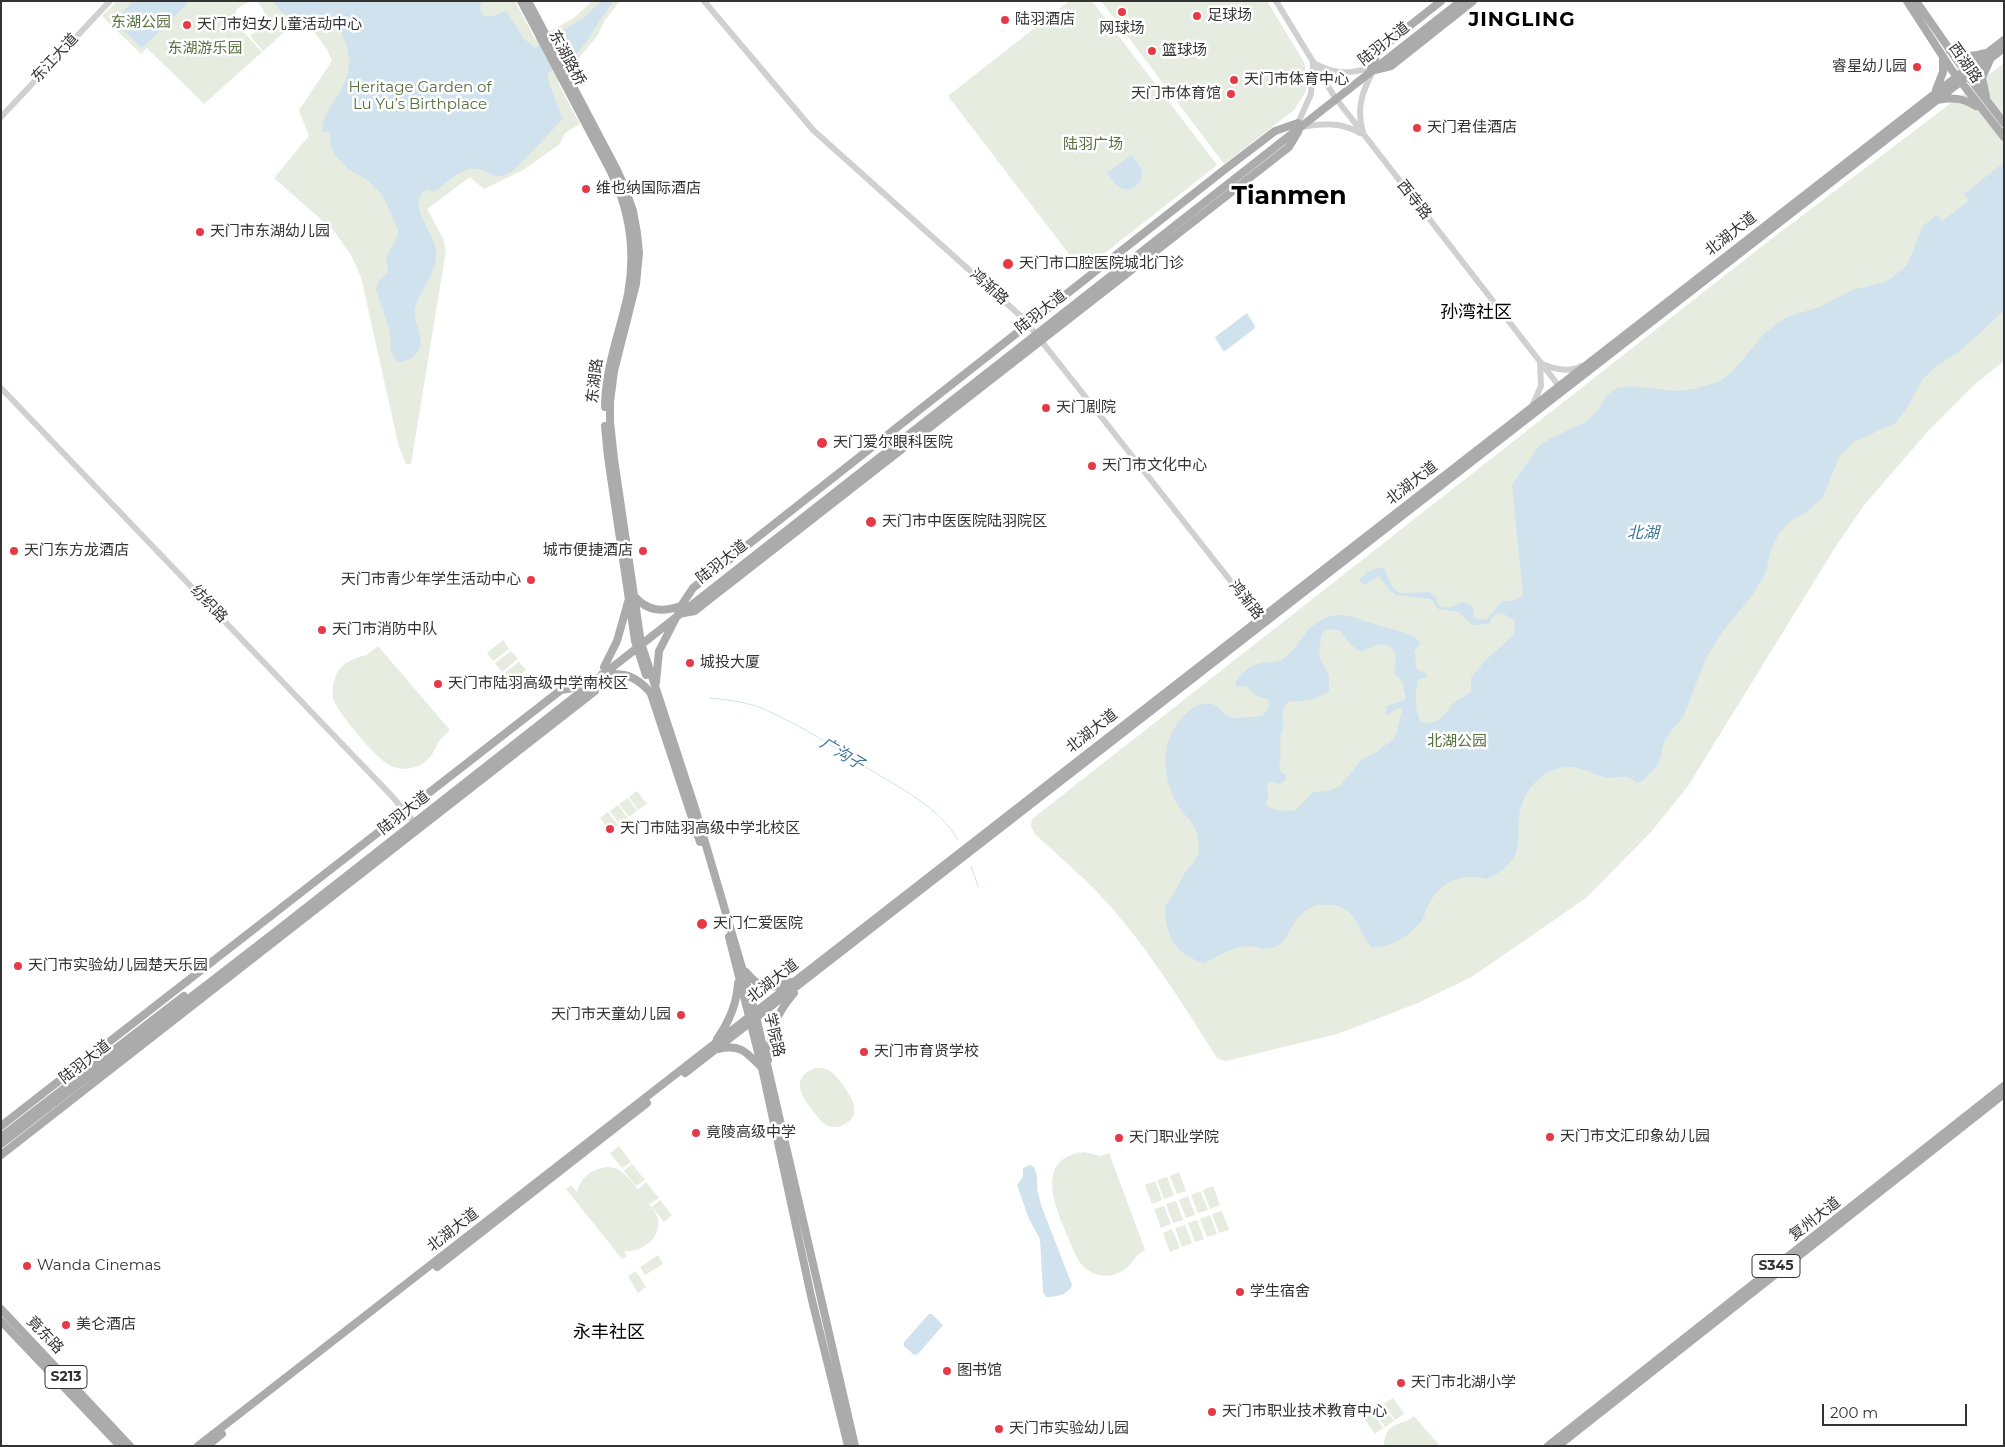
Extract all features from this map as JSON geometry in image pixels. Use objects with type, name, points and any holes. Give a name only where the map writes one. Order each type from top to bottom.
[{"type":"main road","name":"东湖路桥","points":[[521,1],[591,127]]},
{"type":"main road","name":"东湖路桥","points":[[528,1],[591,127]]},
{"type":"main road","points":[[1441,1],[1379,50],[1372,68],[1390,66],[1473,1]]},
{"type":"main road","name":"陆羽大道","points":[[1372,68],[1453,1]]},
{"type":"main road","name":"陆羽大道","points":[[638,642],[678,614],[695,611],[1179,216],[1461,1]]},
{"type":"main road","name":"西湖路","points":[[1908,1],[1958,79],[2004,137]]},
{"type":"main road","name":"西湖路","points":[[1916,1],[1950,51],[2004,123]]},
{"type":"main road","name":"北湖大道","points":[[198,1446],[753,1018],[1991,54],[2004,40]]},
{"type":"main road","name":"北湖大道","points":[[1991,54],[2004,48]]},
{"type":"main road","points":[[1950,51],[1959,56],[1991,54],[1982,78],[1990,105]]},
{"type":"main road","points":[[1943,56],[1943,74],[1934,98],[1962,99],[1983,111]]},
{"type":"main road","name":"北湖大道","points":[[1262,621],[1532,407],[1560,389],[1586,364],[1934,98]]},
{"type":"main road","name":"陆羽大道","points":[[1,1144],[415,823],[579,687],[603,670],[681,606],[693,588],[1035,332],[1225,186],[1299,125]]},
{"type":"main road","points":[[1035,332],[1044,311],[1162,218],[1275,131],[1299,125]]},
{"type":"main road","points":[[1035,332],[1063,323],[1210,209],[1289,147],[1299,125]]},
{"type":"main road","name":"东湖路","points":[[591,127],[626,188],[636,222],[639,244],[636,284],[614,371],[610,413],[614,459],[638,642]]},
{"type":"main road","points":[[1210,209],[1225,186]]},
{"type":"main road","points":[[1162,218],[1179,216]]},
{"type":"main road","points":[[1,1155],[415,823],[595,690],[617,641],[631,597],[646,606],[662,611],[681,606]]},
{"type":"main road","points":[[654,692],[659,651],[678,614]]},
{"type":"main road","name":"学院路","points":[[638,642],[740,970],[753,1018],[855,1446]]},
{"type":"main road","points":[[603,670],[635,678],[654,692]]},
{"type":"main road","points":[[1,1126],[561,690],[579,687]]},
{"type":"main road","name":"陆羽大道","points":[[1,1137],[415,823]]},
{"type":"main road","points":[[740,970],[763,986],[776,987],[800,981],[776,1018],[764,1066],[744,1050],[733,1047],[715,1047],[735,1004],[740,970]]},
{"type":"main road","name":"北湖大道","points":[[207,1446],[715,1047]]},
{"type":"main road","name":"学院路","points":[[764,1066],[811,1296],[848,1446]]},
{"type":"main road","name":"复州大道","points":[[1548,1446],[2004,1086]]},
{"type":"main road","name":"复州大道","points":[[1558,1446],[2004,1094]]},
{"type":"main road","name":"竟东路","points":[[1,1309],[130,1446]]},
{"type":"main road","name":"竟东路","points":[[1,1321],[120,1446]]},
{"type":"street","name":"东江大道","points":[[1,117],[110,1]]},
{"type":"street","name":"鸿渐路","points":[[704,1],[817,134],[1035,332],[1262,621]]},
{"type":"street","name":"西寺路","points":[[1276,1],[1335,97],[1560,389]]},
{"type":"street","points":[[1364,136],[1342,125],[1299,125],[1311,94],[1312,62],[1323,68],[1342,73],[1372,68]]},
{"type":"street","points":[[1364,136],[1359,121],[1360,101],[1372,68]]},
{"type":"street","points":[[1532,407],[1541,386],[1540,363],[1560,369],[1577,368],[1586,364]]},
{"type":"street","name":"纺织路","points":[[1,388],[415,823]]},
{"type":"green space","name":"东湖游乐园","points":[[117,1],[255,1],[243,5],[237,10],[236,16],[243,31],[262,52],[204,104],[147,48],[141,54],[102,16]]},
{"type":"green space","name":"Heritage Garden of Lu Yu’s Birthplace","points":[[258,1],[515,1],[535,39],[574,18],[592,1],[620,1],[605,20],[597,36],[558,83],[580,124],[565,133],[560,144],[523,170],[484,189],[470,177],[427,209],[443,238],[446,250],[411,464],[406,464],[399,447],[361,277],[351,255],[333,230],[274,178],[309,136],[299,110],[332,61],[327,49],[311,28],[288,29],[263,51],[250,36],[262,26],[265,20]]},
{"type":"green space","name":"陆羽广场","points":[[1069,1],[1092,1],[1217,165],[1082,271],[948,96]]},
{"type":"green space","name":"天门市体育中心","points":[[1101,1],[1267,1],[1304,62],[1307,77],[1306,91],[1294,110],[1224,164]]},
{"type":"green space","name":"北湖公园","points":[[2004,63],[2004,361],[1974,385],[1930,429],[1865,504],[1836,546],[1688,786],[1651,832],[1586,898],[1473,976],[1418,1003],[1337,1034],[1226,1061],[1217,1058],[1176,994],[1132,932],[1091,886],[1035,834],[1031,826],[1032,819],[1770,240]]},
{"type":"green space","points":[[503,640],[509,649],[493,661],[487,653]]},
{"type":"green space","points":[[378,646],[450,730],[439,741],[424,763],[408,769],[398,768],[383,761],[366,744],[341,713],[333,698],[334,681],[341,667],[352,660],[368,654]]},
{"type":"green space","points":[[511,651],[518,659],[502,672],[495,663]]},
{"type":"green space","points":[[519,662],[526,670],[510,683],[503,674]]},
{"type":"green space","points":[[637,791],[647,804],[638,810],[629,797]]},
{"type":"green space","points":[[628,798],[637,811],[629,817],[619,804]]},
{"type":"green space","points":[[618,805],[628,818],[619,824],[610,811]]},
{"type":"green space","points":[[608,812],[618,825],[610,832],[600,818]]},
{"type":"green space","points":[[815,1068],[832,1072],[852,1100],[854,1105],[853,1115],[843,1125],[833,1127],[824,1124],[802,1093],[800,1082],[802,1077]]},
{"type":"green space","points":[[619,1146],[631,1162],[622,1168],[610,1153]]},
{"type":"green space","points":[[1084,1152],[1101,1156],[1109,1153],[1145,1250],[1129,1266],[1114,1275],[1107,1276],[1093,1273],[1081,1263],[1064,1228],[1053,1195],[1052,1180],[1056,1167],[1066,1157]]},
{"type":"green space","points":[[632,1164],[645,1180],[636,1186],[624,1171]]},
{"type":"green space","points":[[608,1167],[619,1170],[630,1180],[654,1210],[658,1222],[658,1229],[651,1241],[638,1249],[624,1251],[627,1256],[622,1259],[566,1189],[571,1185],[577,1192],[581,1182],[588,1174],[597,1169]]},
{"type":"green space","points":[[1179,1172],[1186,1191],[1177,1194],[1170,1176]]},
{"type":"green space","points":[[1167,1177],[1174,1195],[1164,1199],[1157,1180]]},
{"type":"green space","points":[[1155,1181],[1162,1200],[1152,1204],[1145,1185]]},
{"type":"green space","points":[[646,1182],[659,1198],[650,1204],[638,1189]]},
{"type":"green space","points":[[1213,1186],[1220,1205],[1210,1209],[1203,1190]]},
{"type":"green space","points":[[1200,1191],[1208,1210],[1198,1213],[1191,1195]]},
{"type":"green space","points":[[1188,1196],[1195,1215],[1186,1218],[1179,1200]]},
{"type":"green space","points":[[660,1200],[672,1215],[664,1222],[652,1207]]},
{"type":"green space","points":[[1176,1201],[1183,1220],[1173,1223],[1166,1204]]},
{"type":"green space","points":[[1164,1206],[1171,1224],[1161,1228],[1154,1209]]},
{"type":"green space","points":[[1222,1211],[1229,1230],[1219,1233],[1212,1214]]},
{"type":"green space","points":[[1210,1215],[1217,1234],[1207,1237],[1200,1219]]},
{"type":"green space","points":[[1197,1220],[1204,1239],[1195,1242],[1188,1223]]},
{"type":"green space","points":[[1185,1225],[1192,1243],[1182,1247],[1175,1228]]},
{"type":"green space","points":[[1172,1229],[1180,1248],[1170,1252],[1163,1233]]},
{"type":"green space","points":[[658,1255],[663,1264],[645,1275],[640,1267]]},
{"type":"green space","points":[[636,1271],[646,1287],[638,1293],[628,1276]]},
{"type":"green space","points":[[1393,1398],[1404,1414],[1395,1420],[1384,1404]]},
{"type":"green space","points":[[1383,1405],[1394,1421],[1385,1427],[1374,1411]]},
{"type":"green space","points":[[1372,1412],[1383,1428],[1375,1434],[1364,1418]]},
{"type":"green space","points":[[1414,1416],[1440,1446],[1384,1446],[1387,1432],[1391,1428]]},
{"type":"water","name":"东湖公园","points":[[134,1],[190,1],[142,48],[120,27],[119,23],[122,12]]},
{"type":"water","name":"Heritage Garden of Lu Yu’s Birthplace","points":[[273,1],[482,1],[480,8],[483,15],[490,17],[506,11],[524,39],[535,48],[585,17],[601,1],[614,1],[578,53],[547,74],[563,119],[517,167],[502,176],[482,170],[470,169],[455,175],[434,192],[426,189],[420,196],[420,212],[434,244],[436,261],[415,309],[421,341],[420,347],[417,353],[406,361],[397,361],[391,352],[390,331],[376,290],[378,282],[388,272],[386,257],[398,236],[398,229],[383,196],[366,179],[348,169],[335,155],[331,146],[329,132],[322,132],[323,122],[348,73],[349,57],[346,43],[336,26],[323,16],[293,17],[286,15],[280,11]]},
{"type":"water","points":[[1131,155],[1138,163],[1142,176],[1136,186],[1125,189],[1117,185],[1107,173]]},
{"type":"water","name":"北湖","points":[[2002,164],[2004,166],[2004,311],[1961,350],[1936,366],[1923,379],[1905,411],[1895,423],[1854,442],[1839,457],[1822,498],[1808,511],[1789,522],[1778,535],[1770,553],[1766,572],[1753,594],[1723,631],[1706,658],[1684,715],[1665,739],[1659,763],[1645,779],[1637,783],[1627,777],[1604,777],[1583,769],[1571,767],[1561,768],[1544,775],[1530,789],[1521,806],[1517,850],[1513,859],[1501,871],[1488,879],[1478,877],[1460,878],[1445,885],[1432,898],[1421,922],[1406,936],[1390,944],[1371,947],[1349,912],[1333,905],[1319,905],[1300,915],[1283,942],[1273,948],[1251,946],[1236,948],[1204,963],[1187,956],[1174,944],[1169,932],[1165,909],[1199,851],[1197,833],[1192,823],[1177,804],[1169,785],[1167,774],[1166,753],[1168,743],[1179,721],[1185,714],[1199,705],[1207,703],[1215,705],[1232,717],[1262,716],[1269,707],[1268,699],[1259,697],[1245,686],[1237,687],[1235,683],[1252,666],[1278,661],[1286,657],[1315,624],[1323,619],[1340,615],[1401,631],[1419,641],[1420,643],[1414,652],[1415,665],[1419,671],[1425,672],[1427,677],[1418,680],[1417,712],[1421,722],[1433,722],[1441,718],[1454,703],[1471,691],[1471,678],[1484,662],[1514,634],[1515,621],[1506,615],[1498,613],[1489,624],[1472,625],[1459,612],[1438,609],[1431,599],[1396,595],[1390,591],[1379,576],[1364,585],[1359,580],[1367,572],[1381,567],[1384,568],[1393,588],[1400,593],[1429,592],[1435,596],[1439,606],[1446,608],[1465,602],[1473,607],[1474,617],[1478,620],[1487,619],[1502,601],[1512,601],[1523,596],[1512,485],[1538,447],[1549,439],[1586,422],[1598,411],[1606,396],[1617,388],[1631,386],[1675,391],[1694,389],[1720,381],[1734,370],[1764,334],[1787,317],[1820,307],[1852,290],[1885,282],[1893,277],[1907,265],[1923,226],[1937,215],[1942,221],[1969,201],[1964,194]],"holes":[[[1328,629],[1340,631],[1351,645],[1360,651],[1383,644],[1392,648],[1396,657],[1394,673],[1402,682],[1406,698],[1387,706],[1385,713],[1387,715],[1398,708],[1402,710],[1396,735],[1375,753],[1362,759],[1340,786],[1332,790],[1312,793],[1296,810],[1276,810],[1265,804],[1268,798],[1267,785],[1271,782],[1280,784],[1286,779],[1286,775],[1281,772],[1279,767],[1284,708],[1288,702],[1311,700],[1329,692],[1329,676],[1319,656],[1321,637],[1323,632]]]},
{"type":"water","points":[[1247,313],[1255,326],[1254,329],[1223,351],[1215,337]]},
{"type":"water","points":[[1030,1165],[1034,1167],[1041,1205],[1072,1285],[1068,1291],[1058,1296],[1046,1297],[1043,1292],[1040,1239],[1029,1219],[1017,1185],[1023,1177],[1023,1168]]},
{"type":"water","points":[[929,1314],[932,1314],[943,1325],[918,1354],[914,1355],[904,1346],[904,1342]]},
{"type":"waterway","name":"广沟子","points":[[710,698],[753,705],[806,730],[918,799],[950,828],[958,840]]},
{"type":"waterway","name":"广沟子","points":[[971,866],[978,886]]},
{"type":"place","name":"网球场","points":[[1122,12]]},
{"type":"place","name":"足球场","points":[[1197,16]]},
{"type":"place","name":"陆羽酒店","points":[[1005,20]]},
{"type":"place","name":"天门市妇女儿童活动中心","points":[[187,25]]},
{"type":"place","name":"篮球场","points":[[1152,51]]},
{"type":"place","name":"睿星幼儿园","points":[[1917,67]]},
{"type":"place","name":"天门市体育中心","points":[[1234,80]]},
{"type":"place","name":"天门市体育馆","points":[[1231,94]]},
{"type":"place","name":"天门君佳酒店","points":[[1417,128]]},
{"type":"place","name":"维也纳国际酒店","points":[[586,189]]},
{"type":"place","name":"天门市东湖幼儿园","points":[[200,232]]},
{"type":"place","name":"天门市口腔医院城北门诊","points":[[1008,264]]},
{"type":"place","name":"天门剧院","points":[[1046,408]]},
{"type":"place","name":"天门爱尔眼科医院","points":[[822,443]]},
{"type":"place","name":"天门市文化中心","points":[[1092,466]]},
{"type":"place","name":"天门市中医医院陆羽院区","points":[[871,522]]},
{"type":"place","name":"天门东方龙酒店","points":[[14,551]]},
{"type":"place","name":"城市便捷酒店","points":[[643,551]]},
{"type":"place","name":"天门市青少年学生活动中心","points":[[531,580]]},
{"type":"place","name":"天门市消防中队","points":[[322,630]]},
{"type":"place","name":"城投大厦","points":[[690,663]]},
{"type":"place","name":"天门市陆羽高级中学南校区","points":[[438,684]]},
{"type":"place","name":"天门市陆羽高级中学北校区","points":[[610,829]]},
{"type":"place","name":"天门仁爱医院","points":[[702,924]]},
{"type":"place","name":"天门市实验幼儿园楚天乐园","points":[[18,966]]},
{"type":"place","name":"天门市天童幼儿园","points":[[681,1015]]},
{"type":"place","name":"天门市育贤学校","points":[[864,1052]]},
{"type":"place","name":"竟陵高级中学","points":[[696,1133]]},
{"type":"place","name":"天门市文汇印象幼儿园","points":[[1550,1137]]},
{"type":"place","name":"天门职业学院","points":[[1119,1138]]},
{"type":"place","name":"Wanda Cinemas","points":[[27,1266]]},
{"type":"place","name":"学生宿舍","points":[[1240,1292]]},
{"type":"place","name":"美仑酒店","points":[[66,1325]]},
{"type":"place","name":"图书馆","points":[[947,1371]]},
{"type":"place","name":"天门市北湖小学","points":[[1401,1383]]},
{"type":"place","name":"天门市职业技术教育中心","points":[[1212,1412]]},
{"type":"place","name":"天门市实验幼儿园","points":[[999,1429]]},
{"type":"district","name":"JINGLING","points":[[1522,20]]},
{"type":"district","name":"Tianmen","points":[[1289,197]]},
{"type":"district","name":"孙湾社区","points":[[1476,313]]},
{"type":"district","name":"永丰社区","points":[[609,1333]]}]
